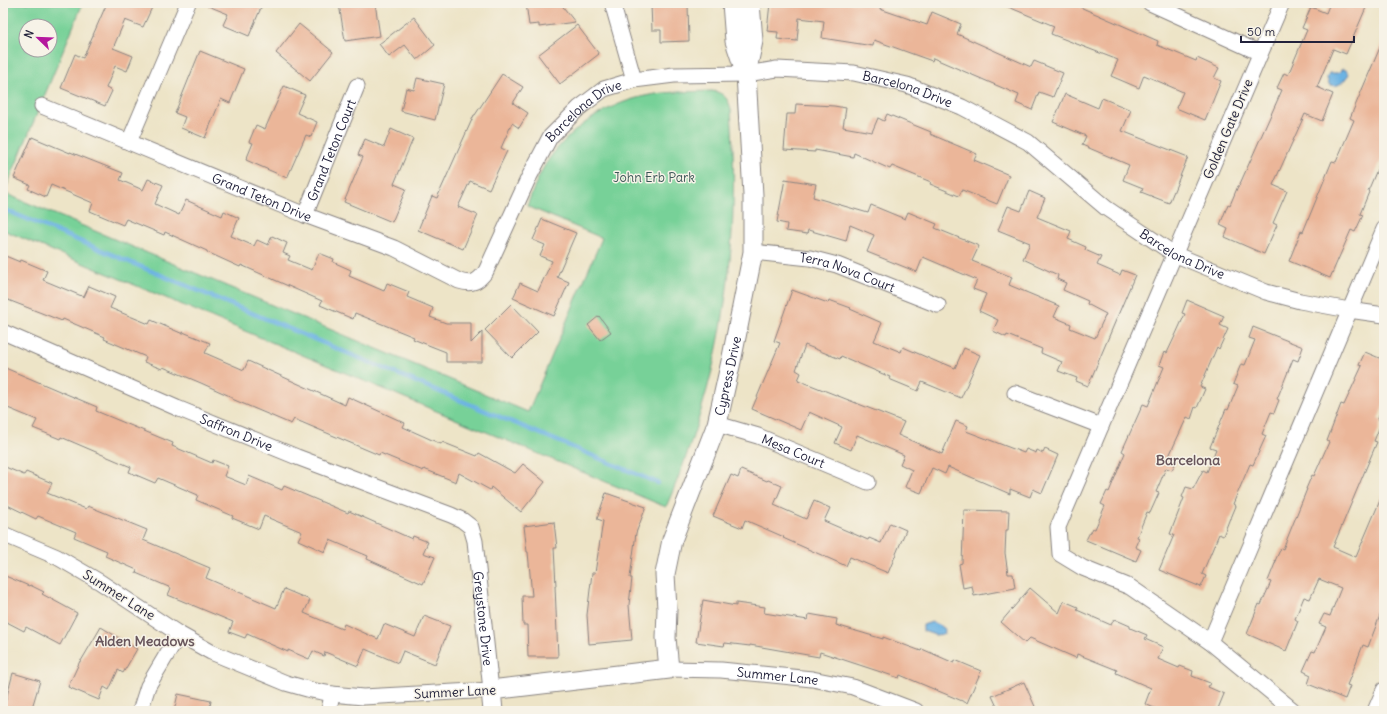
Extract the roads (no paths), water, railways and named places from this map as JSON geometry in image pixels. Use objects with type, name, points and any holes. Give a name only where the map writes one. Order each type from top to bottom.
[{"type":"street","points":[[128,142],[188,3]]},
{"type":"street","points":[[614,3],[613,6],[634,80]]},
{"type":"street","name":"Cypress Drive","points":[[669,669],[666,638],[666,567],[672,540],[717,424],[732,357],[752,252],[753,195],[746,74],[735,41],[732,3]]},
{"type":"street","name":"Cypress Drive","points":[[746,74],[753,41],[750,3]]},
{"type":"street","points":[[1150,3],[1260,53]]},
{"type":"street","name":"Golden Gate Drive","points":[[1210,642],[1130,587],[1083,568],[1060,554],[1058,527],[1282,3]]},
{"type":"street","name":"Barcelona Drive","points":[[481,278],[486,271],[528,178],[550,137],[579,108],[604,89],[634,80],[674,75],[746,74],[777,69],[854,73],[907,85],[962,107],[1028,142],[1106,208],[1174,254],[1266,292],[1300,301],[1384,315]]},
{"type":"street","name":"Grand Teton Court","points":[[304,214],[357,86]]},
{"type":"street","name":"Grand Teton Drive","points":[[42,106],[304,214],[394,248],[459,281],[468,284],[475,283],[481,278]]},
{"type":"street","points":[[1294,711],[1210,642],[1384,229]]},
{"type":"street","name":"Terra Nova Court","points":[[752,252],[810,258],[837,265],[938,305]]},
{"type":"street","name":"Saffron Drive","points":[[3,332],[170,405],[297,457],[451,515],[462,520],[471,527]]},
{"type":"street","points":[[1015,393],[1100,426]]},
{"type":"street","name":"Mesa Court","points":[[717,424],[758,436],[868,482]]},
{"type":"street","name":"Greystone Drive","points":[[471,527],[475,541],[493,711]]},
{"type":"street","name":"Summer Lane","points":[[3,534],[56,557],[100,582],[179,634],[211,652],[286,683],[332,694],[363,697],[491,690],[669,669],[721,670],[812,679],[853,687],[916,711]]},
{"type":"street","points":[[140,711],[148,686],[179,634]]},
{"type":"street","points":[[1375,711],[1384,690]]},
{"type":"street","points":[[329,711],[332,694]]},
{"type":"water","points":[[1342,69],[1346,70],[1349,74],[1345,79],[1340,84],[1335,86],[1329,84],[1327,78],[1329,73],[1338,73]]},
{"type":"water","points":[[932,622],[944,628],[944,634],[935,635],[923,631],[923,625]]},
{"type":"waterway","points":[[3,209],[658,483]]},
{"type":"district","name":"Barcelona","points":[[1188,460]]},
{"type":"district","name":"Alden Meadows","points":[[145,641]]},
{"type":"park label","name":"John Erb Park","points":[[654,177]]}]
